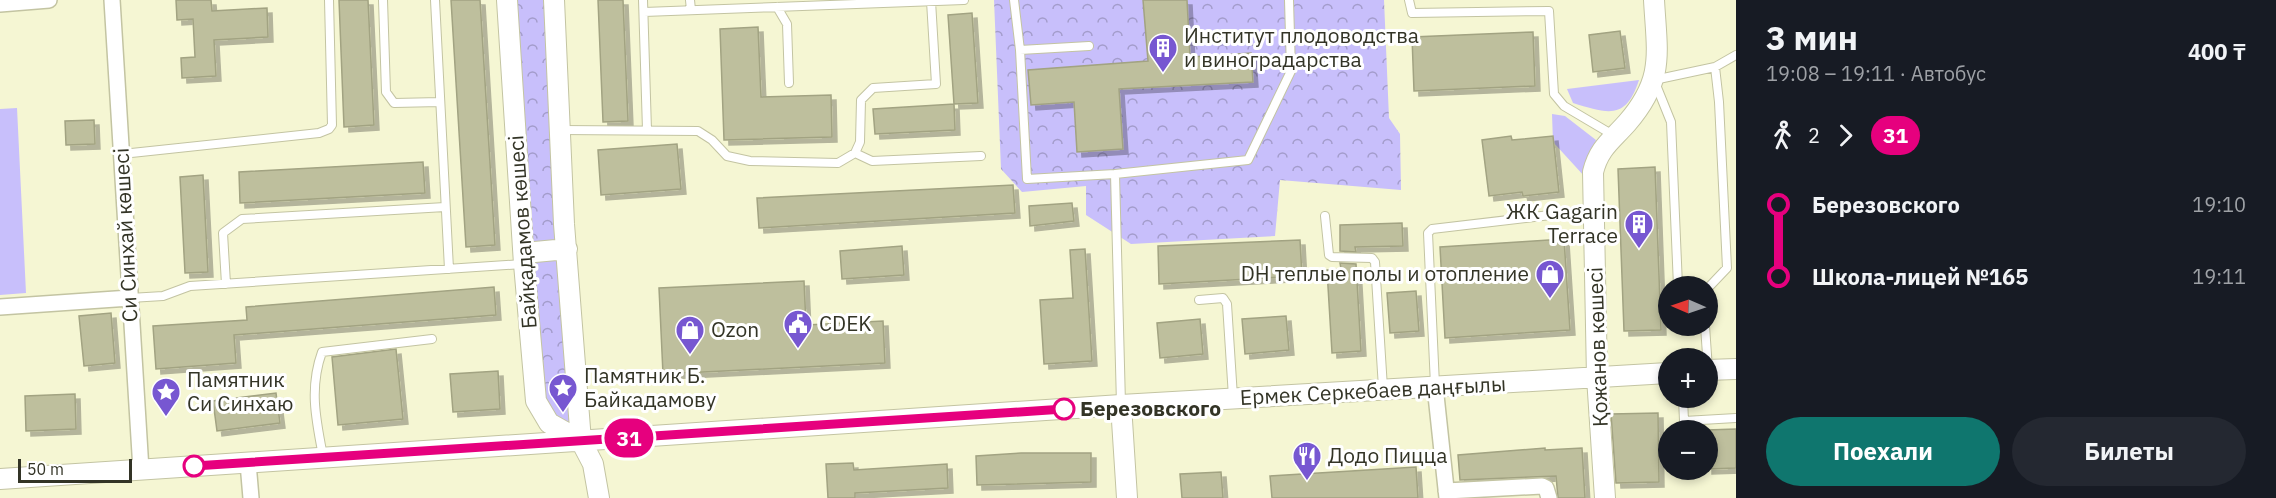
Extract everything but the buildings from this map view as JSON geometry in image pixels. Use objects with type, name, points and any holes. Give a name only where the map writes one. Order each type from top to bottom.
[{"type":"street","points":[[0,4],[49,0]]},
{"type":"street","name":"Си Синхай көшесі","points":[[112,0],[141,470]]},
{"type":"street","name":"Байқадамов көшесі","points":[[507,0],[536,401],[549,423],[581,441]]},
{"type":"street","name":"Байқадамов көшесі","points":[[554,0],[567,249],[581,441],[593,464],[599,498]]},
{"type":"street","name":"Қожанов көшесі","points":[[1605,498],[1597,377],[1593,172],[1596,159],[1604,146],[1645,99],[1654,80],[1657,58],[1654,0]]},
{"type":"street","points":[[524,259],[567,249]]},
{"type":"street","points":[[0,307],[130,298]]},
{"type":"street","points":[[1718,370],[1736,369]]},
{"type":"street","name":"Ермек Серкебаев даңғылы","points":[[0,479],[1121,405],[1658,374]]},
{"type":"street","points":[[1435,386],[1446,494],[1542,486],[1546,488],[1549,498]]},
{"type":"street","points":[[1121,405],[1127,498]]},
{"type":"street","points":[[248,463],[250,498]]},
{"type":"lane","points":[[122,154],[319,133],[329,129],[332,125],[329,0]]},
{"type":"lane","points":[[383,0],[386,92],[394,103],[440,102]]},
{"type":"lane","points":[[435,0],[448,269]]},
{"type":"lane","points":[[643,0],[648,130]]},
{"type":"lane","points":[[690,0],[691,10]]},
{"type":"lane","points":[[644,12],[964,0]]},
{"type":"lane","points":[[1014,0],[1020,50],[1027,179],[1115,174],[1248,160],[1291,71],[1289,0]]},
{"type":"lane","points":[[1408,0],[1412,13],[1549,11],[1554,94],[1564,106],[1614,136]]},
{"type":"lane","points":[[560,130],[698,131],[712,140],[726,156],[750,161],[838,163],[855,153],[860,142],[861,100],[873,88],[936,84],[931,1]]},
{"type":"lane","points":[[777,7],[787,24],[789,83]]},
{"type":"lane","points":[[1020,50],[1089,46]]},
{"type":"lane","points":[[1678,276],[1671,122],[1654,80],[1715,67],[1736,55]]},
{"type":"lane","points":[[1715,67],[1719,102],[1727,268],[1718,277]]},
{"type":"lane","points":[[855,153],[872,161],[981,156]]},
{"type":"lane","points":[[1115,174],[1121,405]]},
{"type":"lane","points":[[226,284],[223,233],[242,219],[445,207]]},
{"type":"lane","points":[[1435,386],[1428,232],[1432,229],[1593,210]]},
{"type":"lane","points":[[1325,216],[1329,255],[1372,258],[1375,262],[1383,390]]},
{"type":"lane","points":[[130,298],[163,296],[190,286],[448,269],[524,259]]},
{"type":"lane","points":[[1199,300],[1222,298],[1227,304],[1233,398]]},
{"type":"lane","points":[[323,458],[314,406],[315,370],[322,352],[432,339]]},
{"type":"lane","points":[[1683,408],[1684,421],[1736,418]]},
{"type":"green space","points":[[517,0],[549,0],[576,434],[544,411]]},
{"type":"green space","points":[[994,0],[1384,0],[1389,118],[1400,134],[1401,190],[1280,180],[1275,236],[1131,244],[1086,215],[1086,186],[1022,192],[1001,169]]},
{"type":"green space","points":[[1639,80],[1628,102],[1615,111],[1597,110],[1573,103],[1567,89]]},
{"type":"green space","points":[[17,108],[26,293],[0,295],[0,109]]},
{"type":"green space","points":[[1552,114],[1565,116],[1596,140],[1585,177],[1553,142]]},
{"type":"bus line","name":"31","points":[[194,466],[1064,409]]},
{"type":"place","name":"Институт плодоводства и виноградарства","points":[[1163,74]]},
{"type":"place","name":"ЖК Gagarin Terrace","points":[[1639,250]]},
{"type":"place","name":"DH теплые полы и отопление","points":[[1550,300]]},
{"type":"place","name":"CDEK","points":[[798,350]]},
{"type":"place","name":"Ozon","points":[[690,356]]},
{"type":"place","name":"Березовского","points":[[1064,409]]},
{"type":"place","name":"Памятник Б. Байкадамову","points":[[563,414]]},
{"type":"place","name":"Памятник Си Синхаю","points":[[166,418]]},
{"type":"place","name":"Додо Пицца","points":[[1307,482]]}]
